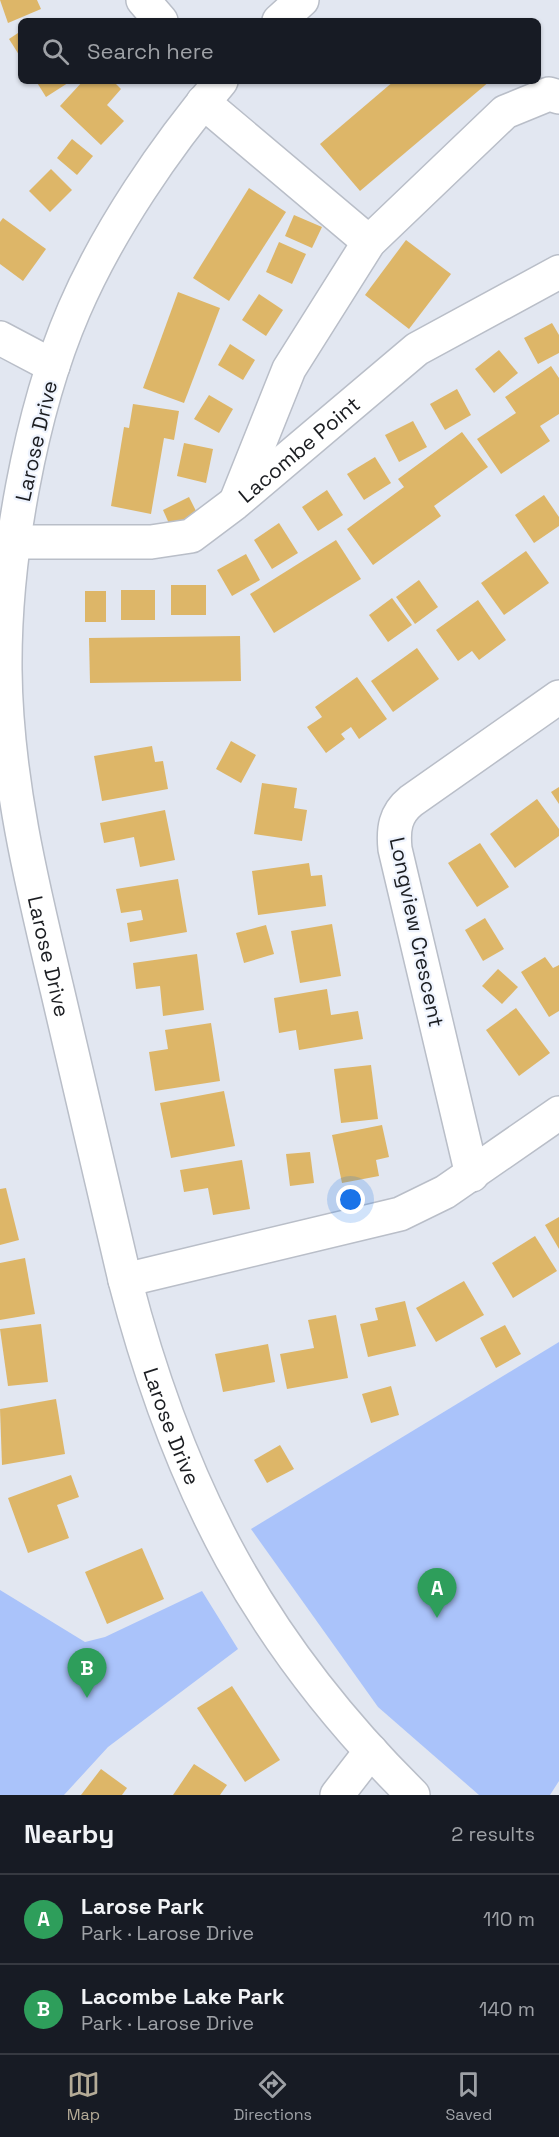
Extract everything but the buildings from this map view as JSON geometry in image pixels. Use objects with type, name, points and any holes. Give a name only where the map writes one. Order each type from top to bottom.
[{"type":"street","points":[[142,0],[158,18]]},
{"type":"street","points":[[282,18],[302,0]]},
{"type":"street","points":[[215,87],[369,242]]},
{"type":"street","name":"Larose Drive","points":[[215,87],[131,206],[75,308],[53,366],[27,467],[14,542],[3,669],[11,747],[28,867],[125,1280],[142,1345],[175,1441],[215,1531],[274,1631],[316,1687],[371,1751],[413,1795]]},
{"type":"street","points":[[235,503],[289,369],[369,242],[505,112],[549,94],[559,97]]},
{"type":"street","name":"Lacombe Point","points":[[14,542],[166,541],[191,536],[235,503],[417,349],[559,272]]},
{"type":"street","points":[[0,338],[53,366]]},
{"type":"street","name":"Longview Crescent","points":[[471,1175],[395,849],[396,821],[399,812],[411,801],[559,697]]},
{"type":"street","points":[[125,1280],[373,1222],[421,1205],[471,1175],[559,1113]]},
{"type":"street","points":[[337,1795],[371,1751]]},
{"type":"shaded area","points":[[559,1342],[559,1781],[550,1795],[479,1795],[378,1707],[251,1529]]},
{"type":"shaded area","points":[[0,1590],[85,1642],[105,1637],[202,1591],[238,1649],[108,1747],[64,1795],[0,1795]]},
{"type":"place","name":"Larose Park","points":[[437,1618]]},
{"type":"place","name":"Lacombe Lake Park","points":[[87,1698]]}]
